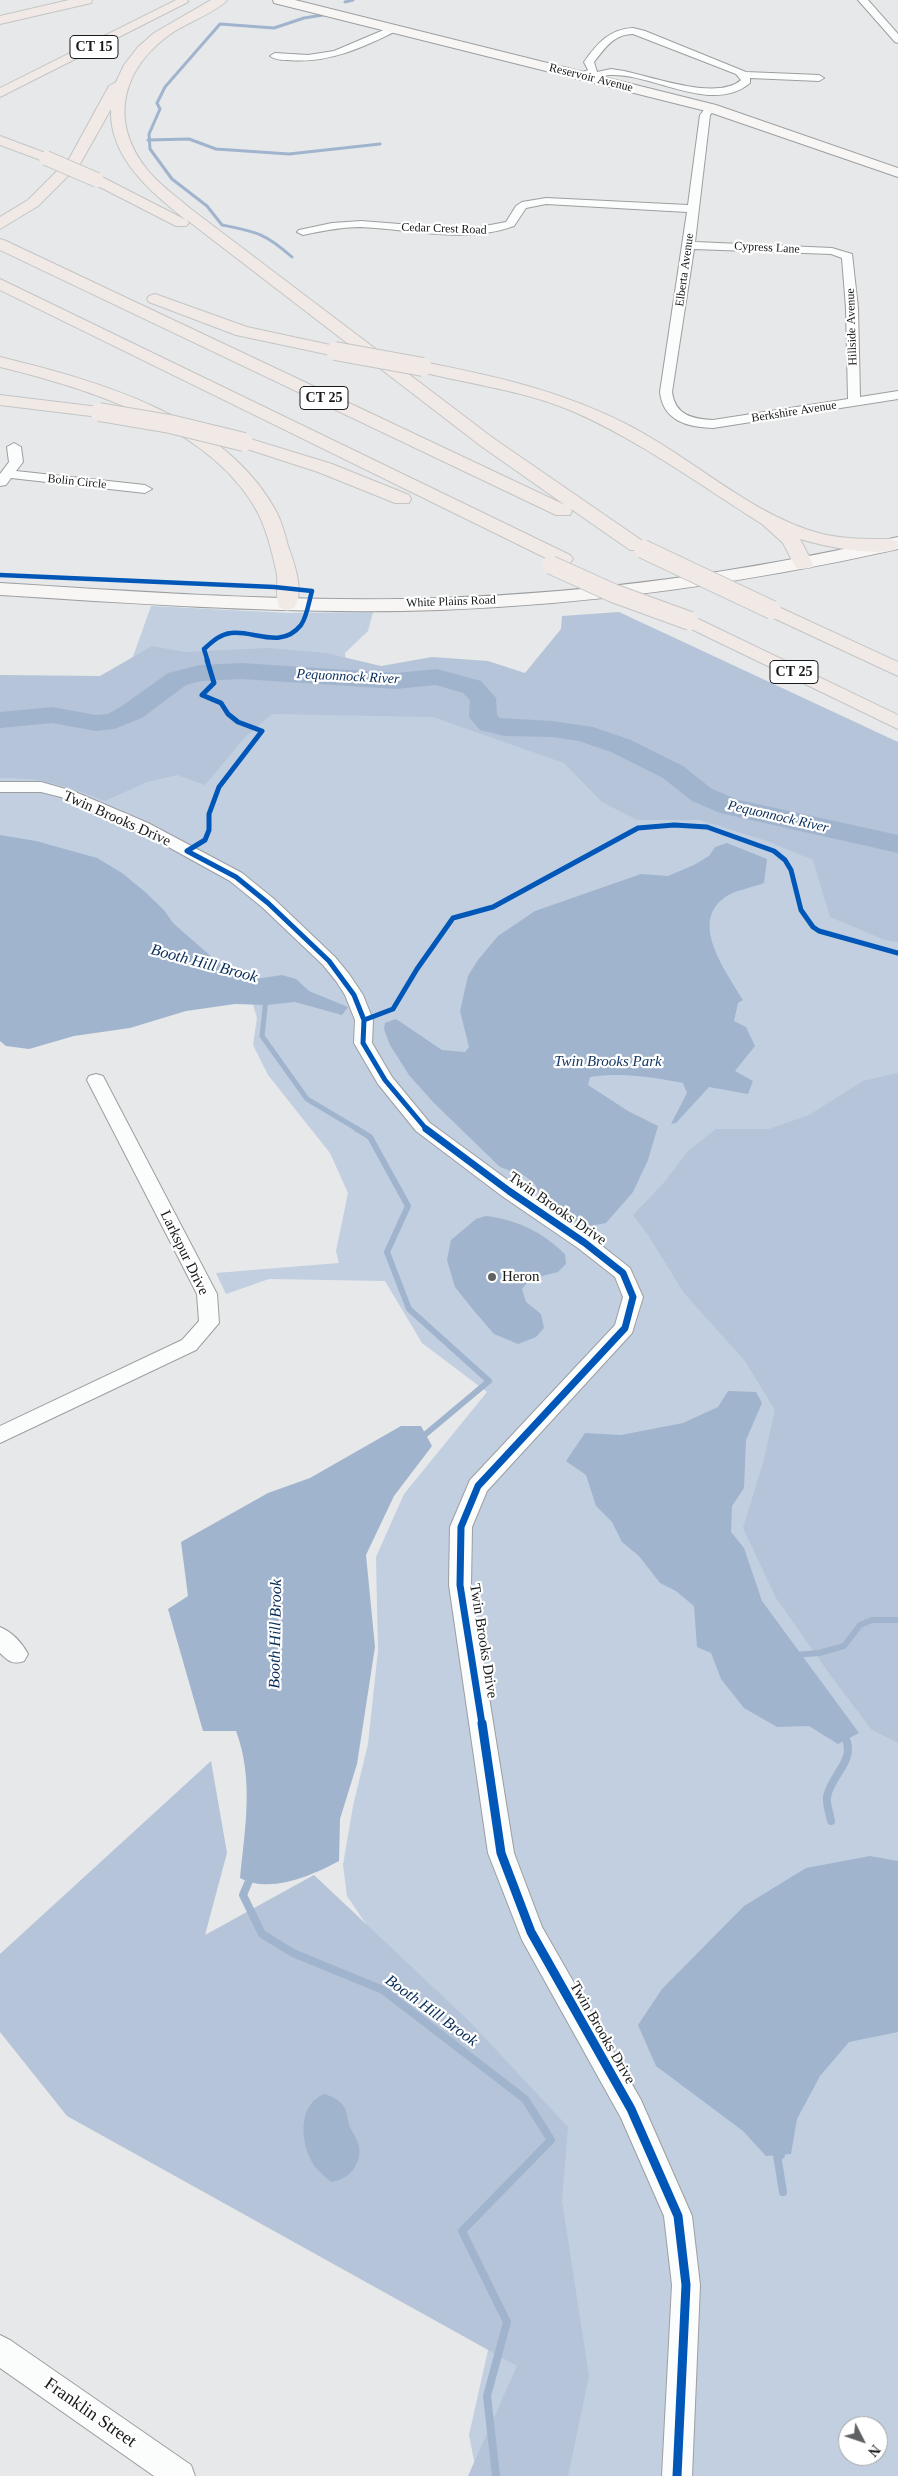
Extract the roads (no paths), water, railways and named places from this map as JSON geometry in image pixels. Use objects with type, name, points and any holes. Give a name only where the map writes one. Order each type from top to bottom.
[{"type":"highway","points":[[0,20],[86,0]]},
{"type":"highway","name":"CT 15","points":[[0,79],[160,0]]},
{"type":"highway","name":"CT 15","points":[[0,93],[187,0]]},
{"type":"highway","points":[[0,224],[33,203],[75,162],[128,66],[158,36],[222,0]]},
{"type":"highway","points":[[128,66],[120,89],[116,110],[128,152],[140,169],[180,208],[487,442],[640,548]]},
{"type":"highway","points":[[0,140],[96,180],[184,225],[296,296]]},
{"type":"highway","points":[[6,247],[90,274],[225,325],[279,340],[503,383],[577,407],[624,430],[759,513],[790,537],[804,564]]},
{"type":"highway","name":"CT 25","points":[[6,247],[898,670]]},
{"type":"highway","name":"CT 25","points":[[0,284],[557,562],[613,593],[690,621],[898,723]]},
{"type":"highway","points":[[0,362],[77,383],[130,403],[180,428],[223,459],[255,492],[274,525],[288,586],[287,604]]},
{"type":"highway","points":[[0,400],[99,412],[170,424],[244,442],[366,484],[557,562]]},
{"type":"highway","points":[[759,513],[817,540],[842,544],[894,544]]},
{"type":"main road","name":"Reservoir Avenue","points":[[279,0],[711,108],[898,173]]},
{"type":"main road","name":"White Plains Road","points":[[0,589],[287,604],[460,603],[672,585],[804,564],[894,544]]},
{"type":"street","points":[[862,0],[898,40]]},
{"type":"street","points":[[276,56],[295,59],[336,55],[351,50],[393,29]]},
{"type":"street","points":[[588,77],[593,71],[589,62],[612,35],[628,30],[642,33],[744,75],[819,78]]},
{"type":"street","points":[[588,77],[603,73],[619,73],[689,89],[714,92],[742,85],[746,82],[744,75]]},
{"type":"street","name":"Elberta Avenue","points":[[690,422],[672,413],[666,399],[689,244],[704,115],[711,108]]},
{"type":"street","name":"Cedar Crest Road","points":[[304,232],[330,226],[359,224],[488,231],[510,224],[516,210],[522,206],[546,201],[693,209]]},
{"type":"street","name":"Cypress Lane","points":[[689,244],[832,251],[845,254]]},
{"type":"street","name":"Hillside Avenue","points":[[845,254],[850,259],[854,402]]},
{"type":"street","name":"Berkshire Avenue","points":[[690,422],[729,422],[898,395]]},
{"type":"street","points":[[4,479],[16,462],[14,448]]},
{"type":"street","name":"Bolin Circle","points":[[4,479],[145,489]]},
{"type":"street","name":"Twin Brooks Drive","points":[[0,787],[41,787],[67,794],[142,826],[236,877],[268,903],[329,961],[349,986],[364,1020],[363,1043],[385,1080],[423,1127],[616,1267],[623,1273],[633,1297],[624,1328],[478,1486],[461,1527],[460,1586],[478,1689],[501,1853],[531,1932],[631,2109],[678,2216],[686,2285],[677,2476]]},
{"type":"street","name":"Larkspur Drive","points":[[0,1435],[189,1345],[209,1323],[207,1294],[96,1080]]},
{"type":"street","points":[[0,1637],[16,1654]]},
{"type":"street","name":"Franklin Street","points":[[0,2350],[180,2476]]},
{"type":"water","points":[[0,835],[36,841],[97,858],[122,873],[144,891],[164,910],[173,923],[229,972],[256,979],[282,975],[296,979],[309,991],[348,1007],[342,1015],[295,1002],[267,1005],[235,1004],[186,1011],[130,1028],[74,1036],[29,1049],[6,1046],[0,1041]]},
{"type":"water","points":[[727,843],[767,859],[764,883],[728,895],[714,908],[710,921],[710,934],[714,948],[743,1000],[738,1003],[734,1021],[746,1027],[755,1046],[735,1071],[753,1081],[748,1094],[709,1087],[676,1123],[671,1124],[687,1093],[683,1083],[625,1075],[590,1077],[588,1085],[628,1111],[658,1126],[648,1160],[633,1192],[606,1223],[585,1227],[541,1198],[535,1184],[525,1176],[500,1167],[433,1102],[409,1075],[390,1045],[384,1029],[385,1023],[396,1019],[442,1050],[465,1052],[469,1047],[460,1011],[468,976],[478,960],[498,936],[535,911],[641,874],[668,876],[694,865],[709,856],[715,847]]},
{"type":"water","points":[[486,1216],[529,1228],[547,1239],[565,1254],[566,1264],[558,1272],[530,1279],[522,1289],[526,1302],[541,1314],[544,1328],[536,1337],[518,1344],[494,1334],[475,1312],[455,1287],[447,1260],[451,1240],[476,1219]]},
{"type":"water","points":[[728,1391],[756,1392],[762,1403],[746,1440],[744,1488],[732,1506],[731,1532],[744,1548],[762,1601],[859,1733],[838,1744],[809,1726],[777,1727],[744,1708],[721,1679],[711,1653],[697,1647],[694,1606],[676,1591],[660,1583],[639,1556],[622,1542],[612,1522],[596,1506],[586,1475],[566,1461],[585,1433],[621,1435],[683,1423],[718,1407]]},
{"type":"water","points":[[401,1426],[421,1426],[432,1446],[394,1496],[366,1555],[375,1647],[357,1764],[340,1819],[339,1861],[303,1877],[277,1884],[264,1884],[240,1878],[247,1804],[242,1749],[236,1731],[203,1731],[168,1609],[188,1596],[181,1542],[268,1493],[310,1478]]},
{"type":"water","points":[[870,1856],[898,1861],[898,2032],[849,2042],[820,2076],[797,2119],[791,2154],[766,2156],[743,2131],[656,2066],[638,2025],[662,1989],[744,1906],[806,1868]]},
{"type":"water","points":[[324,2094],[335,2098],[343,2105],[349,2125],[359,2146],[358,2159],[353,2170],[343,2178],[331,2182],[312,2162],[305,2144],[304,2134],[304,2124],[309,2106]]},
{"type":"waterway","points":[[345,2],[353,0]]},
{"type":"waterway","points":[[149,140],[149,134],[160,109],[157,103],[165,87],[220,24],[274,28],[304,18],[323,15]]},
{"type":"waterway","points":[[149,140],[189,139],[216,149],[289,154],[380,144]]},
{"type":"waterway","points":[[149,140],[150,149],[172,179],[207,206],[222,225],[267,238],[292,257]]},
{"type":"waterway","name":"Pequonnock River","points":[[0,720],[52,715],[96,723],[114,721],[132,712],[177,679],[200,673],[241,671],[396,681],[437,677],[472,687],[483,698],[483,717],[490,724],[505,728],[552,729],[583,733],[621,746],[673,772],[702,795],[730,807],[898,844]]},
{"type":"waterway","name":"Booth Hill Brook","points":[[266,999],[262,1036],[307,1099],[359,1130]]},
{"type":"waterway","name":"Booth Hill Brook","points":[[357,1129],[370,1137],[408,1206],[387,1252],[409,1309],[489,1381],[421,1438]]},
{"type":"waterway","points":[[794,1655],[819,1653],[844,1646],[860,1625],[872,1620],[898,1620]]},
{"type":"waterway","points":[[831,1821],[827,1797],[833,1781],[846,1760],[848,1752],[844,1735]]},
{"type":"waterway","name":"Booth Hill Brook","points":[[251,1876],[243,1895],[262,1934],[293,1953],[383,1990],[525,2099],[551,2140],[462,2231],[507,2322],[487,2396],[496,2476]]},
{"type":"waterway","points":[[781,2155],[777,2155],[783,2192]]},
{"type":"place","name":"Heron","points":[[492,1277]]},
{"type":"park label","name":"Twin Brooks Park","points":[[608,1062]]}]
